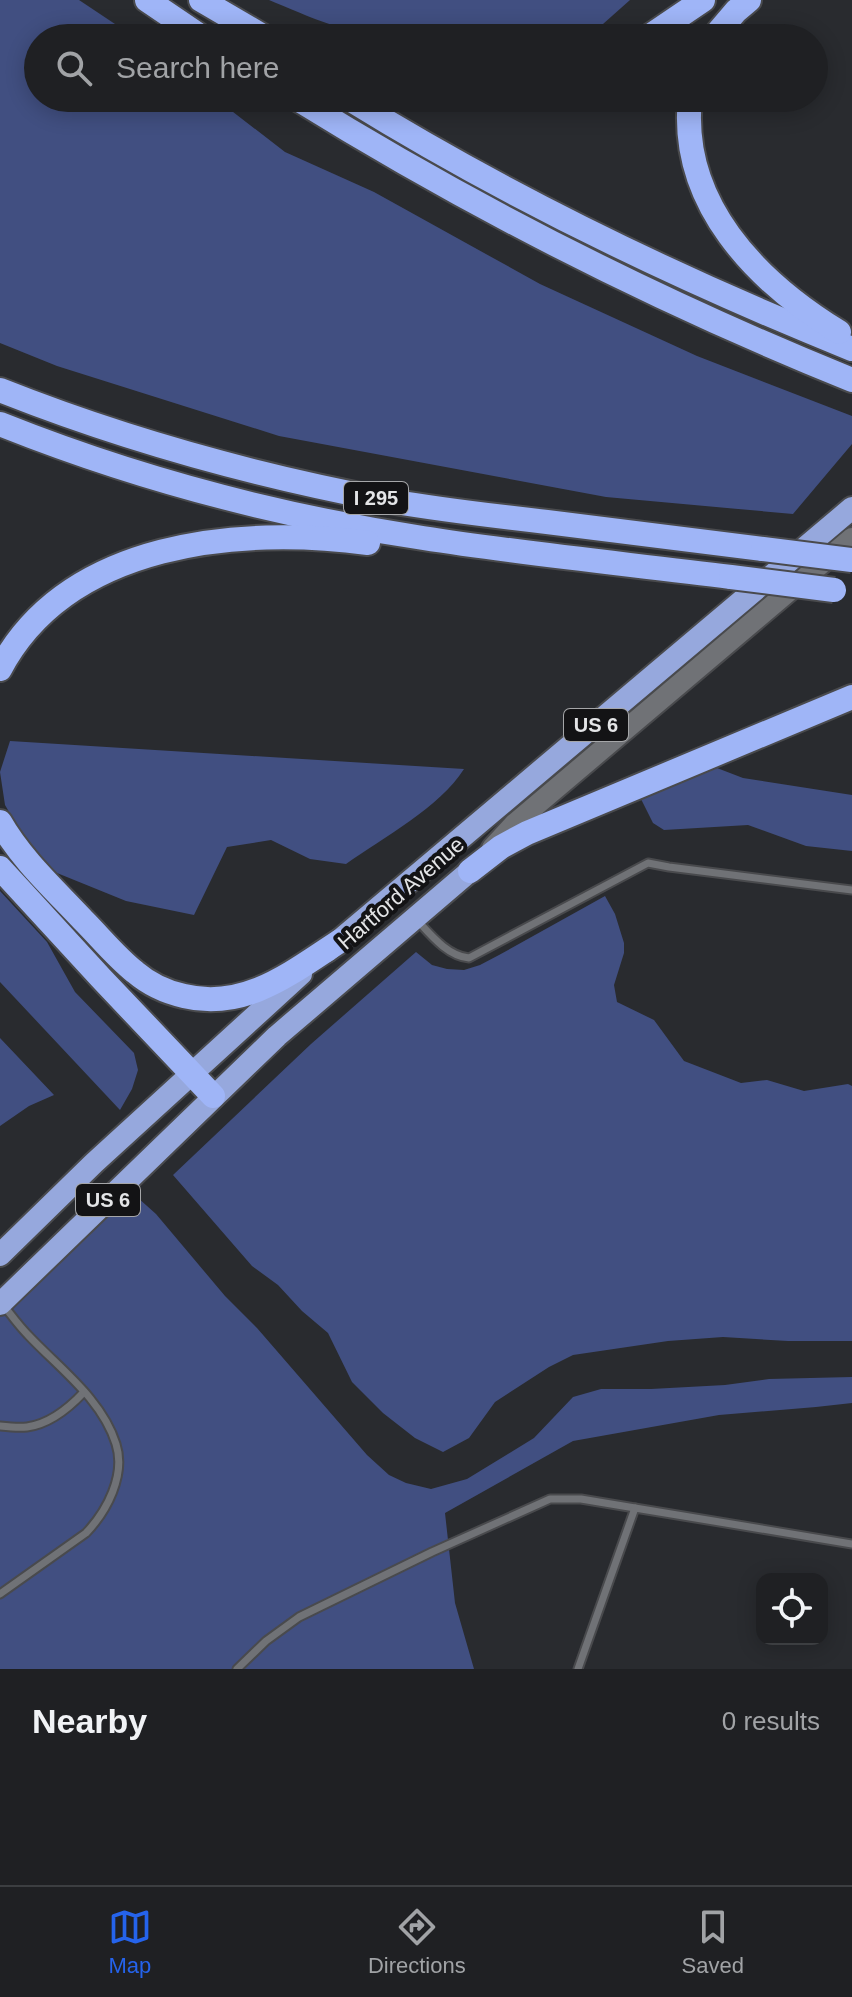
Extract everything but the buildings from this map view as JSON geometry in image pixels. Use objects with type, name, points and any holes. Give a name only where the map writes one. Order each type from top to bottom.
[{"type":"highway","points":[[147,0],[182,24]]},
{"type":"highway","points":[[198,0],[233,24]]},
{"type":"highway","points":[[198,0],[241,24]]},
{"type":"highway","points":[[668,24],[703,0]]},
{"type":"highway","points":[[724,24],[749,0]]},
{"type":"highway","points":[[320,112],[445,186],[583,260],[710,321],[852,380]]},
{"type":"highway","points":[[372,112],[486,178],[583,229],[739,303],[852,349]]},
{"type":"highway","points":[[689,112],[688,136],[692,155],[704,192],[724,228],[750,261],[783,294],[852,339]]},
{"type":"highway","name":"I 295","points":[[0,390],[165,448],[300,482],[439,509],[852,560]]},
{"type":"highway","points":[[0,424],[153,477],[270,508],[421,538],[843,591]]},
{"type":"highway","name":"Hartford Avenue","points":[[0,1255],[94,1163],[269,1002],[852,508]]},
{"type":"highway","points":[[0,669],[19,639],[35,622],[83,584],[132,561],[189,546],[239,539],[308,537],[450,552],[580,558]]},
{"type":"highway","name":"US 6","points":[[470,871],[493,852],[527,833],[852,697]]},
{"type":"highway","points":[[0,822],[18,850],[124,962],[144,979],[167,991],[203,1000],[240,997],[274,983],[340,941]]},
{"type":"highway","points":[[0,868],[213,1096]]},
{"type":"highway","name":"Hartford Avenue","points":[[0,1303],[298,1017],[470,871]]},
{"type":"main road","name":"Hartford Avenue","points":[[470,871],[514,824],[852,538]]},
{"type":"lane","points":[[414,918],[445,948],[460,957],[469,958],[648,863],[852,890]]},
{"type":"lane","points":[[0,1303],[103,1416],[117,1446],[118,1474],[101,1516],[86,1533],[0,1594]]},
{"type":"lane","points":[[0,1426],[27,1427],[47,1421],[84,1392]]},
{"type":"lane","points":[[237,1669],[266,1641],[299,1617],[550,1499],[581,1499],[852,1544]]},
{"type":"lane","points":[[578,1669],[635,1508]]},
{"type":"shaded area","points":[[0,0],[79,0],[115,24],[24,24],[24,112],[233,112],[285,152],[374,192],[540,284],[697,356],[852,416],[852,444],[793,514],[606,497],[279,436],[57,366],[0,343]]},
{"type":"shaded area","points":[[269,0],[630,0],[603,24],[331,24]]},
{"type":"shaded area","points":[[10,741],[464,769],[426,809],[346,864],[310,859],[271,840],[227,847],[194,915],[126,901],[57,873],[42,859],[23,836],[5,805],[0,772]]},
{"type":"shaded area","points":[[704,763],[743,778],[852,795],[852,851],[806,846],[748,825],[664,830],[653,823],[637,791]]},
{"type":"shaded area","points":[[0,891],[47,942],[75,992],[134,1053],[138,1070],[120,1110],[0,982]]},
{"type":"shaded area","points":[[605,896],[615,914],[624,943],[614,985],[617,1002],[654,1020],[684,1061],[741,1083],[767,1080],[804,1091],[848,1084],[852,1086],[852,1341],[723,1337],[668,1341],[573,1355],[495,1402],[469,1438],[443,1452],[415,1438],[383,1413],[352,1382],[328,1333],[278,1285],[252,1266],[173,1175],[311,1044],[416,952],[432,965],[464,970],[480,965]]},
{"type":"shaded area","points":[[0,1038],[54,1095],[29,1106],[0,1126]]},
{"type":"shaded area","points":[[128,1189],[156,1214],[367,1455],[389,1475],[406,1483],[431,1489],[467,1479],[534,1438],[573,1397],[601,1389],[852,1377],[852,1403],[719,1415],[573,1441],[445,1513],[455,1603],[474,1669],[0,1669],[0,1307]]}]
